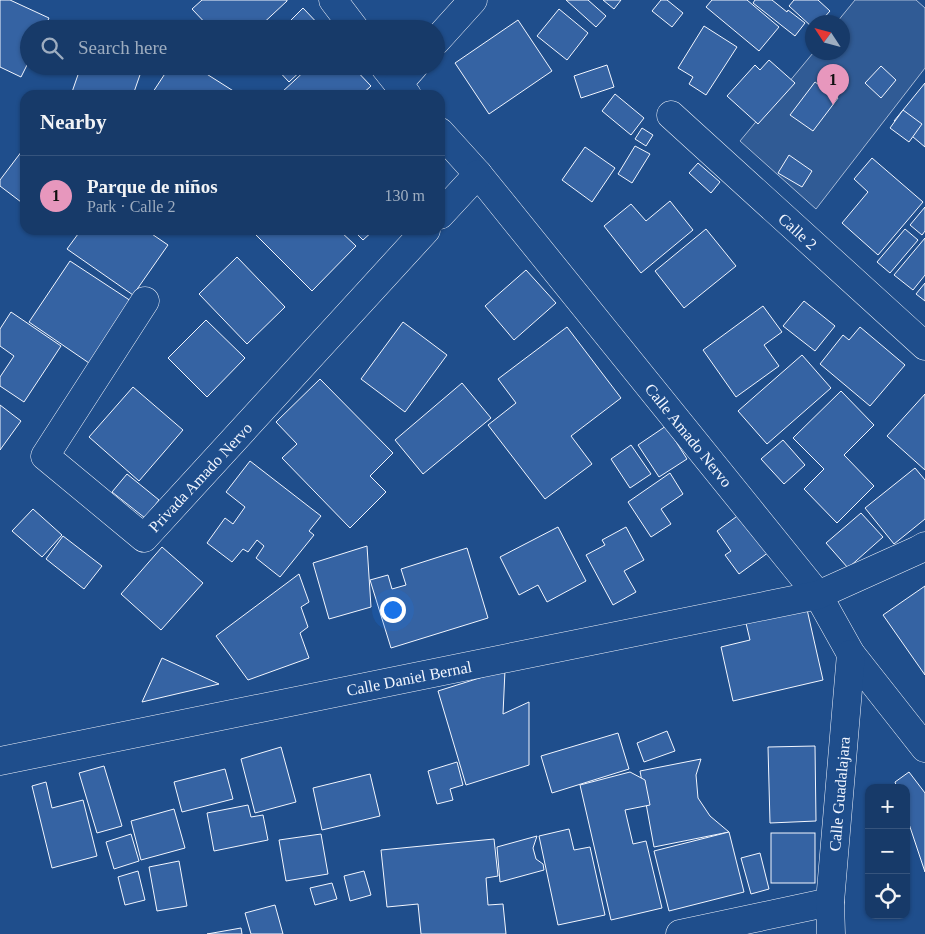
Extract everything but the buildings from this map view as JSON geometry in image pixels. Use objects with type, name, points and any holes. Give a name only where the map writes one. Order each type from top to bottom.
[{"type":"street","points":[[333,0],[348,20]]},
{"type":"street","points":[[445,31],[473,0]]},
{"type":"street","name":"Calle 2","points":[[671,115],[925,346]]},
{"type":"street","name":"Calle Amado Nervo","points":[[445,138],[478,174],[818,595],[851,654],[925,748]]},
{"type":"street","points":[[445,210],[478,174]]},
{"type":"street","name":"Privada Amado Nervo","points":[[145,301],[45,456],[144,538],[421,235]]},
{"type":"street","name":"Calle Daniel Bernal","points":[[0,761],[818,595],[925,546]]},
{"type":"street","name":"Calle Guadalajara","points":[[831,934],[830,902],[851,654]]},
{"type":"street","points":[[680,934],[830,902]]},
{"type":"shaded area","points":[[855,0],[916,0],[925,8],[925,68],[816,209],[740,141],[807,60],[850,60],[850,15],[843,15]]},
{"type":"place","name":"Parque de niños","points":[[833,105]]}]
